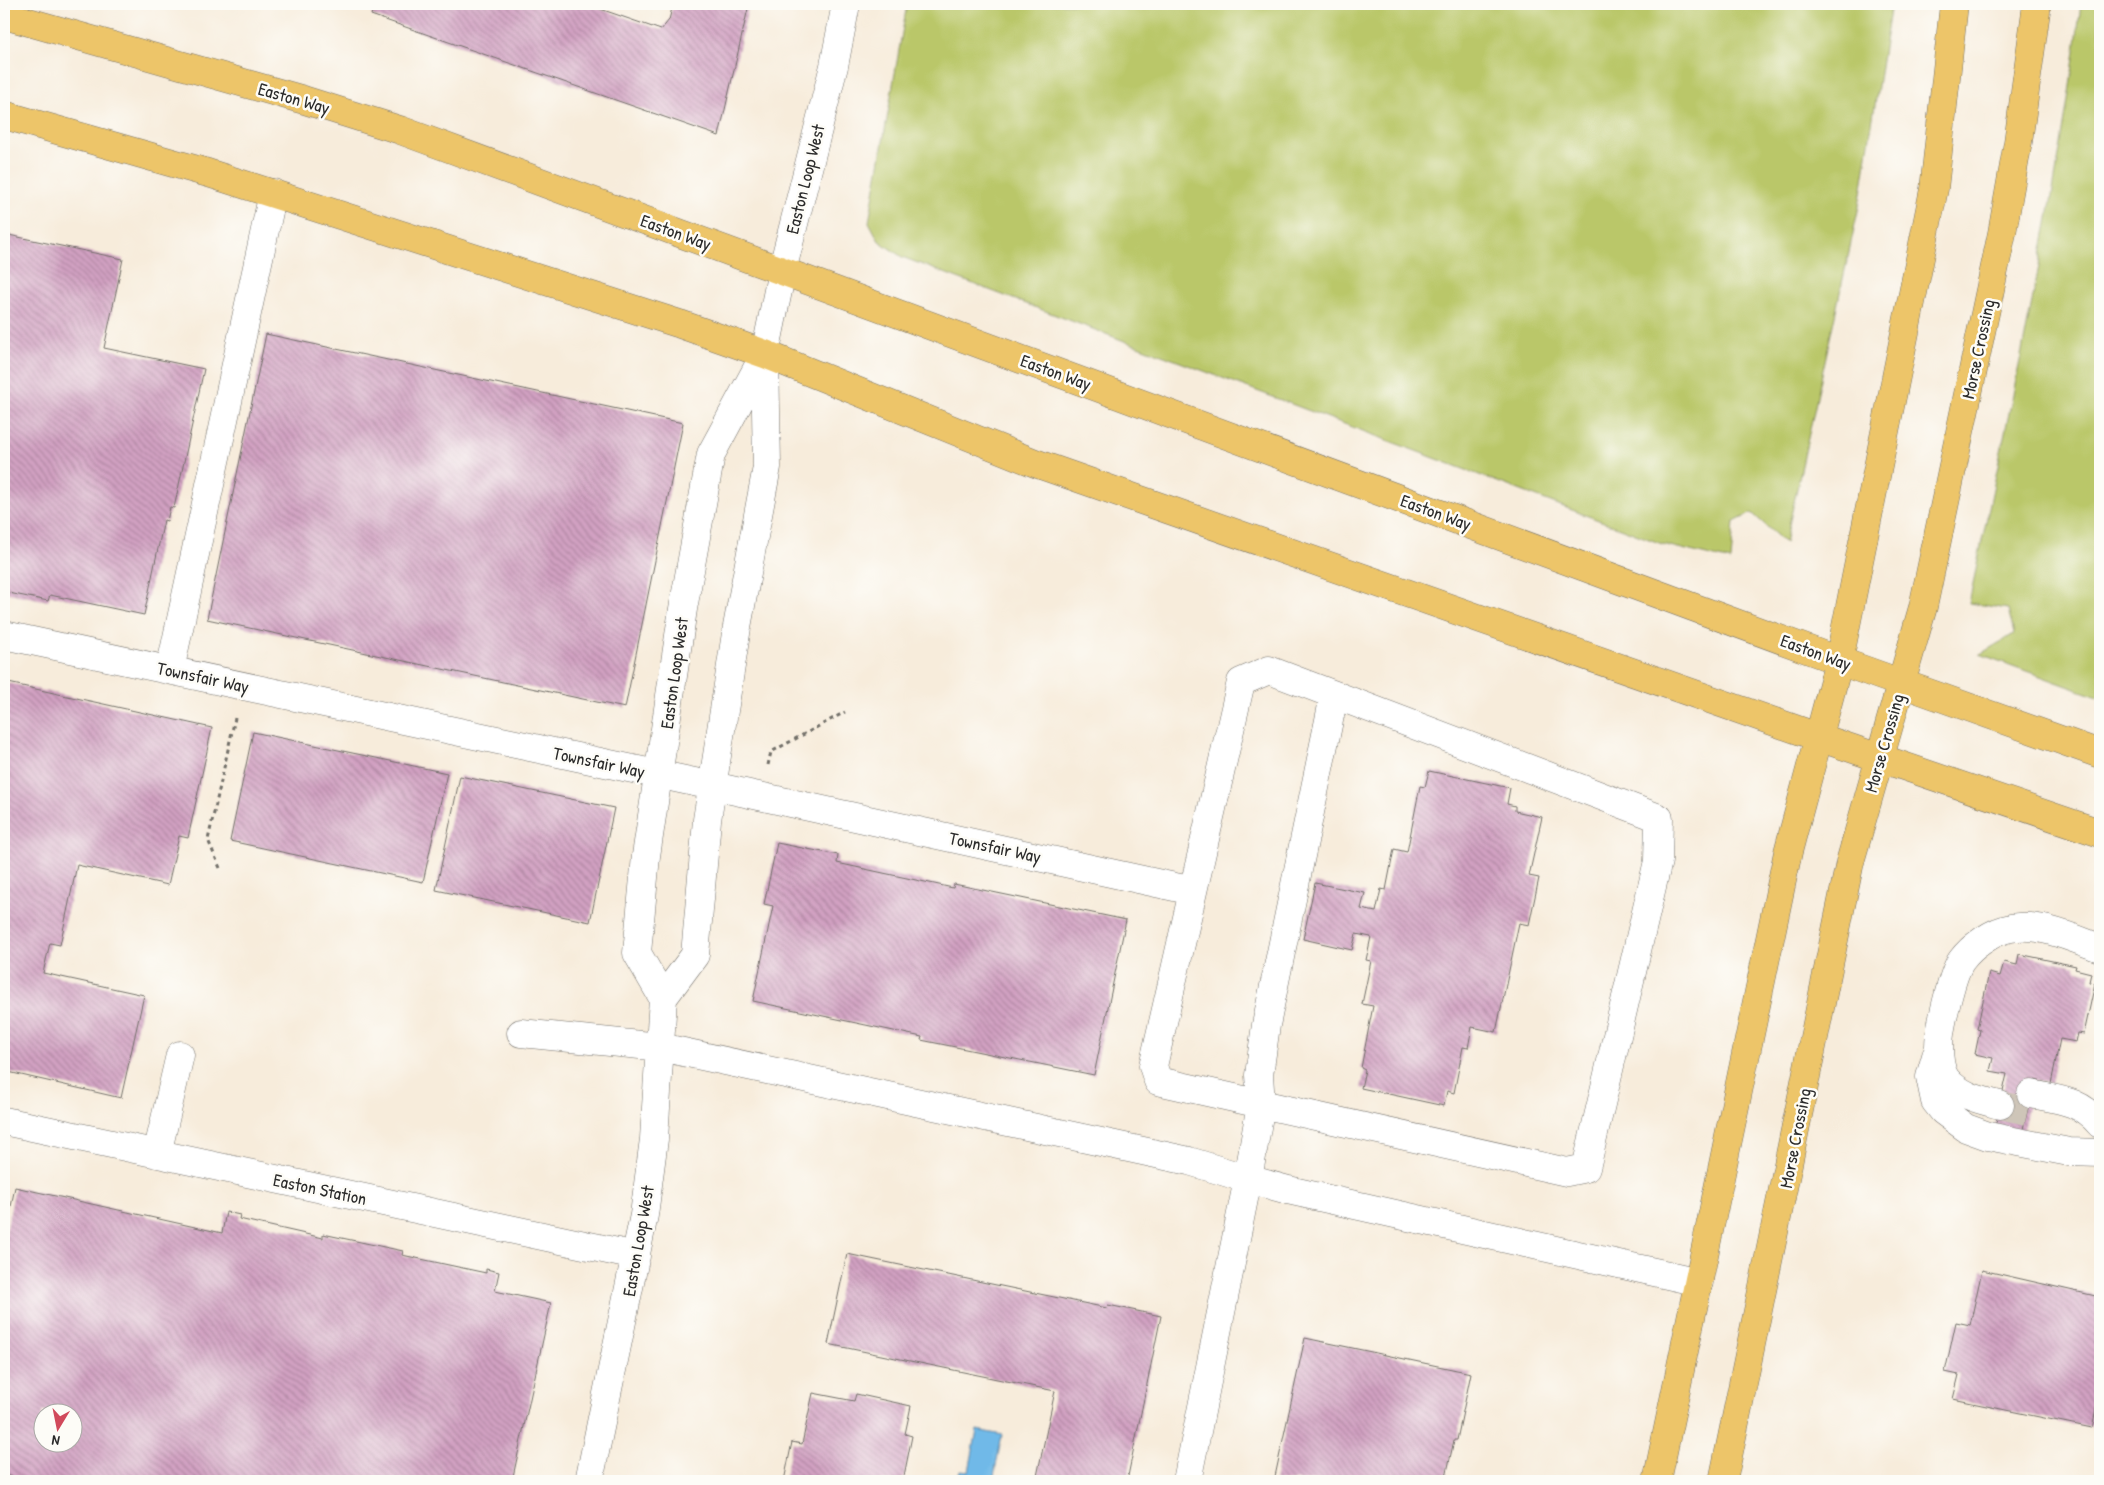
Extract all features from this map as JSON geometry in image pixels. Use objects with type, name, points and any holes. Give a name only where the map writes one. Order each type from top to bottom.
[{"type":"main road","points":[[1657,1481],[1788,852],[1839,661],[1934,189],[1954,4]]},
{"type":"main road","name":"Morse Crossing","points":[[1723,1481],[1850,862],[1923,607],[2002,233],[2018,142],[2038,4]]},
{"type":"main road","name":"Easton Way","points":[[4,15],[304,100],[400,130],[1839,661],[2100,754]]},
{"type":"main road","points":[[4,115],[208,173],[680,324],[765,354],[1035,462],[2100,833]]},
{"type":"street","name":"Easton Loop West","points":[[589,1481],[636,1256],[653,1147],[664,998],[695,955],[703,857],[713,786],[737,627],[767,466],[765,354],[782,271],[834,66],[846,4]]},
{"type":"street","points":[[170,670],[272,193]]},
{"type":"street","name":"Easton Loop West","points":[[664,998],[637,953],[646,856],[683,609],[711,454],[765,354]]},
{"type":"street","name":"Townsfair Way","points":[[4,635],[713,786],[1193,891]]},
{"type":"street","points":[[1269,670],[1334,696],[1659,818],[1658,861],[1586,1168],[1567,1172],[1158,1082],[1153,1066],[1241,682],[1269,670]]},
{"type":"street","points":[[1187,1481],[1248,1179],[1261,1104],[1259,1074],[1266,1025],[1334,696]]},
{"type":"street","points":[[2100,948],[2049,930],[2013,927],[1995,933],[1968,953],[1960,962],[1950,988],[1930,1078],[1935,1100],[1952,1119],[1966,1128],[1988,1136],[2069,1152],[2100,1153]]},
{"type":"street","points":[[522,1033],[660,1047],[1189,1161],[1288,1190],[1699,1282]]},
{"type":"street","points":[[1940,1039],[1957,1064],[1966,1073],[2002,1096]]},
{"type":"street","points":[[157,1154],[180,1055]]},
{"type":"street","points":[[2100,1124],[2090,1112],[2075,1103],[2030,1102],[2092,1128],[2100,1134]]},
{"type":"street","name":"Easton Station","points":[[4,1121],[636,1256]]},
{"type":"path","points":[[220,868],[208,840],[242,685]]},
{"type":"path","points":[[760,797],[771,752],[845,712]]},
{"type":"green space","points":[[907,4],[1891,4],[1859,206],[1785,543],[1752,513],[1734,522],[1731,561],[1662,544],[902,257],[879,241],[869,222]]},
{"type":"green space","points":[[2081,4],[2100,4],[2100,698],[1980,654],[2014,634],[2008,609],[1969,603],[2046,230],[2071,80]]},
{"type":"water","points":[[977,1430],[1002,1435],[993,1481],[957,1481],[960,1470],[969,1471]]},
{"type":"building","points":[[375,4],[586,4],[661,30],[669,20],[673,4],[749,4],[719,136],[371,15]]},
{"type":"building","points":[[4,234],[123,259],[104,348],[204,369],[174,508],[170,507],[167,521],[164,520],[144,615],[50,595],[48,601],[4,592]]},
{"type":"building","points":[[266,334],[683,423],[625,708],[207,619]]},
{"type":"building","points":[[4,682],[212,728],[188,838],[179,836],[168,885],[77,865],[60,945],[50,943],[43,973],[144,995],[121,1098],[4,1071]]},
{"type":"building","points":[[253,732],[447,773],[423,882],[230,841]]},
{"type":"building","points":[[1429,771],[1510,788],[1507,804],[1515,806],[1515,811],[1542,817],[1529,876],[1539,878],[1529,925],[1519,923],[1496,1032],[1472,1027],[1468,1048],[1463,1047],[1454,1093],[1447,1091],[1444,1106],[1361,1088],[1365,1070],[1361,1068],[1373,1006],[1362,1004],[1371,961],[1366,960],[1371,937],[1356,934],[1352,950],[1303,939],[1315,883],[1365,893],[1361,909],[1376,912],[1381,889],[1386,890],[1394,849],[1407,852],[1420,786],[1425,787]]},
{"type":"building","points":[[460,776],[614,808],[590,922],[436,890]]},
{"type":"building","points":[[777,843],[838,855],[837,863],[953,888],[954,884],[1126,920],[1094,1075],[921,1040],[922,1037],[753,1001],[773,906],[764,904]]},
{"type":"building","points":[[2019,954],[2076,966],[2075,969],[2091,973],[2089,982],[2095,983],[2084,1034],[2078,1033],[2076,1042],[2060,1039],[2051,1084],[2035,1080],[2022,1133],[1995,1127],[2007,1074],[1990,1071],[1993,1058],[1975,1054],[1980,1030],[1977,1029],[1989,973],[2000,976],[2004,962],[2017,965]]},
{"type":"building","points":[[15,1187],[222,1233],[226,1212],[240,1215],[239,1219],[323,1238],[323,1234],[403,1251],[402,1255],[486,1273],[486,1269],[499,1272],[495,1291],[551,1303],[512,1481],[33,1481],[4,1475],[4,1241]]},
{"type":"building","points":[[847,1254],[1107,1308],[1108,1305],[1161,1316],[1127,1481],[1036,1481],[1055,1391],[828,1344]]},
{"type":"building","points":[[1982,1270],[2100,1297],[2100,1325],[2096,1344],[2100,1345],[2100,1390],[2092,1428],[1953,1399],[1959,1375],[1945,1372],[1956,1322],[1970,1325]]},
{"type":"building","points":[[1305,1338],[1471,1373],[1457,1440],[1454,1440],[1445,1481],[1274,1481]]},
{"type":"building","points":[[813,1393],[854,1401],[856,1394],[911,1406],[905,1434],[912,1436],[903,1481],[784,1481],[792,1442],[802,1444]]},
{"type":"tunnel","points":[[2000,1105],[2028,1111]]}]
